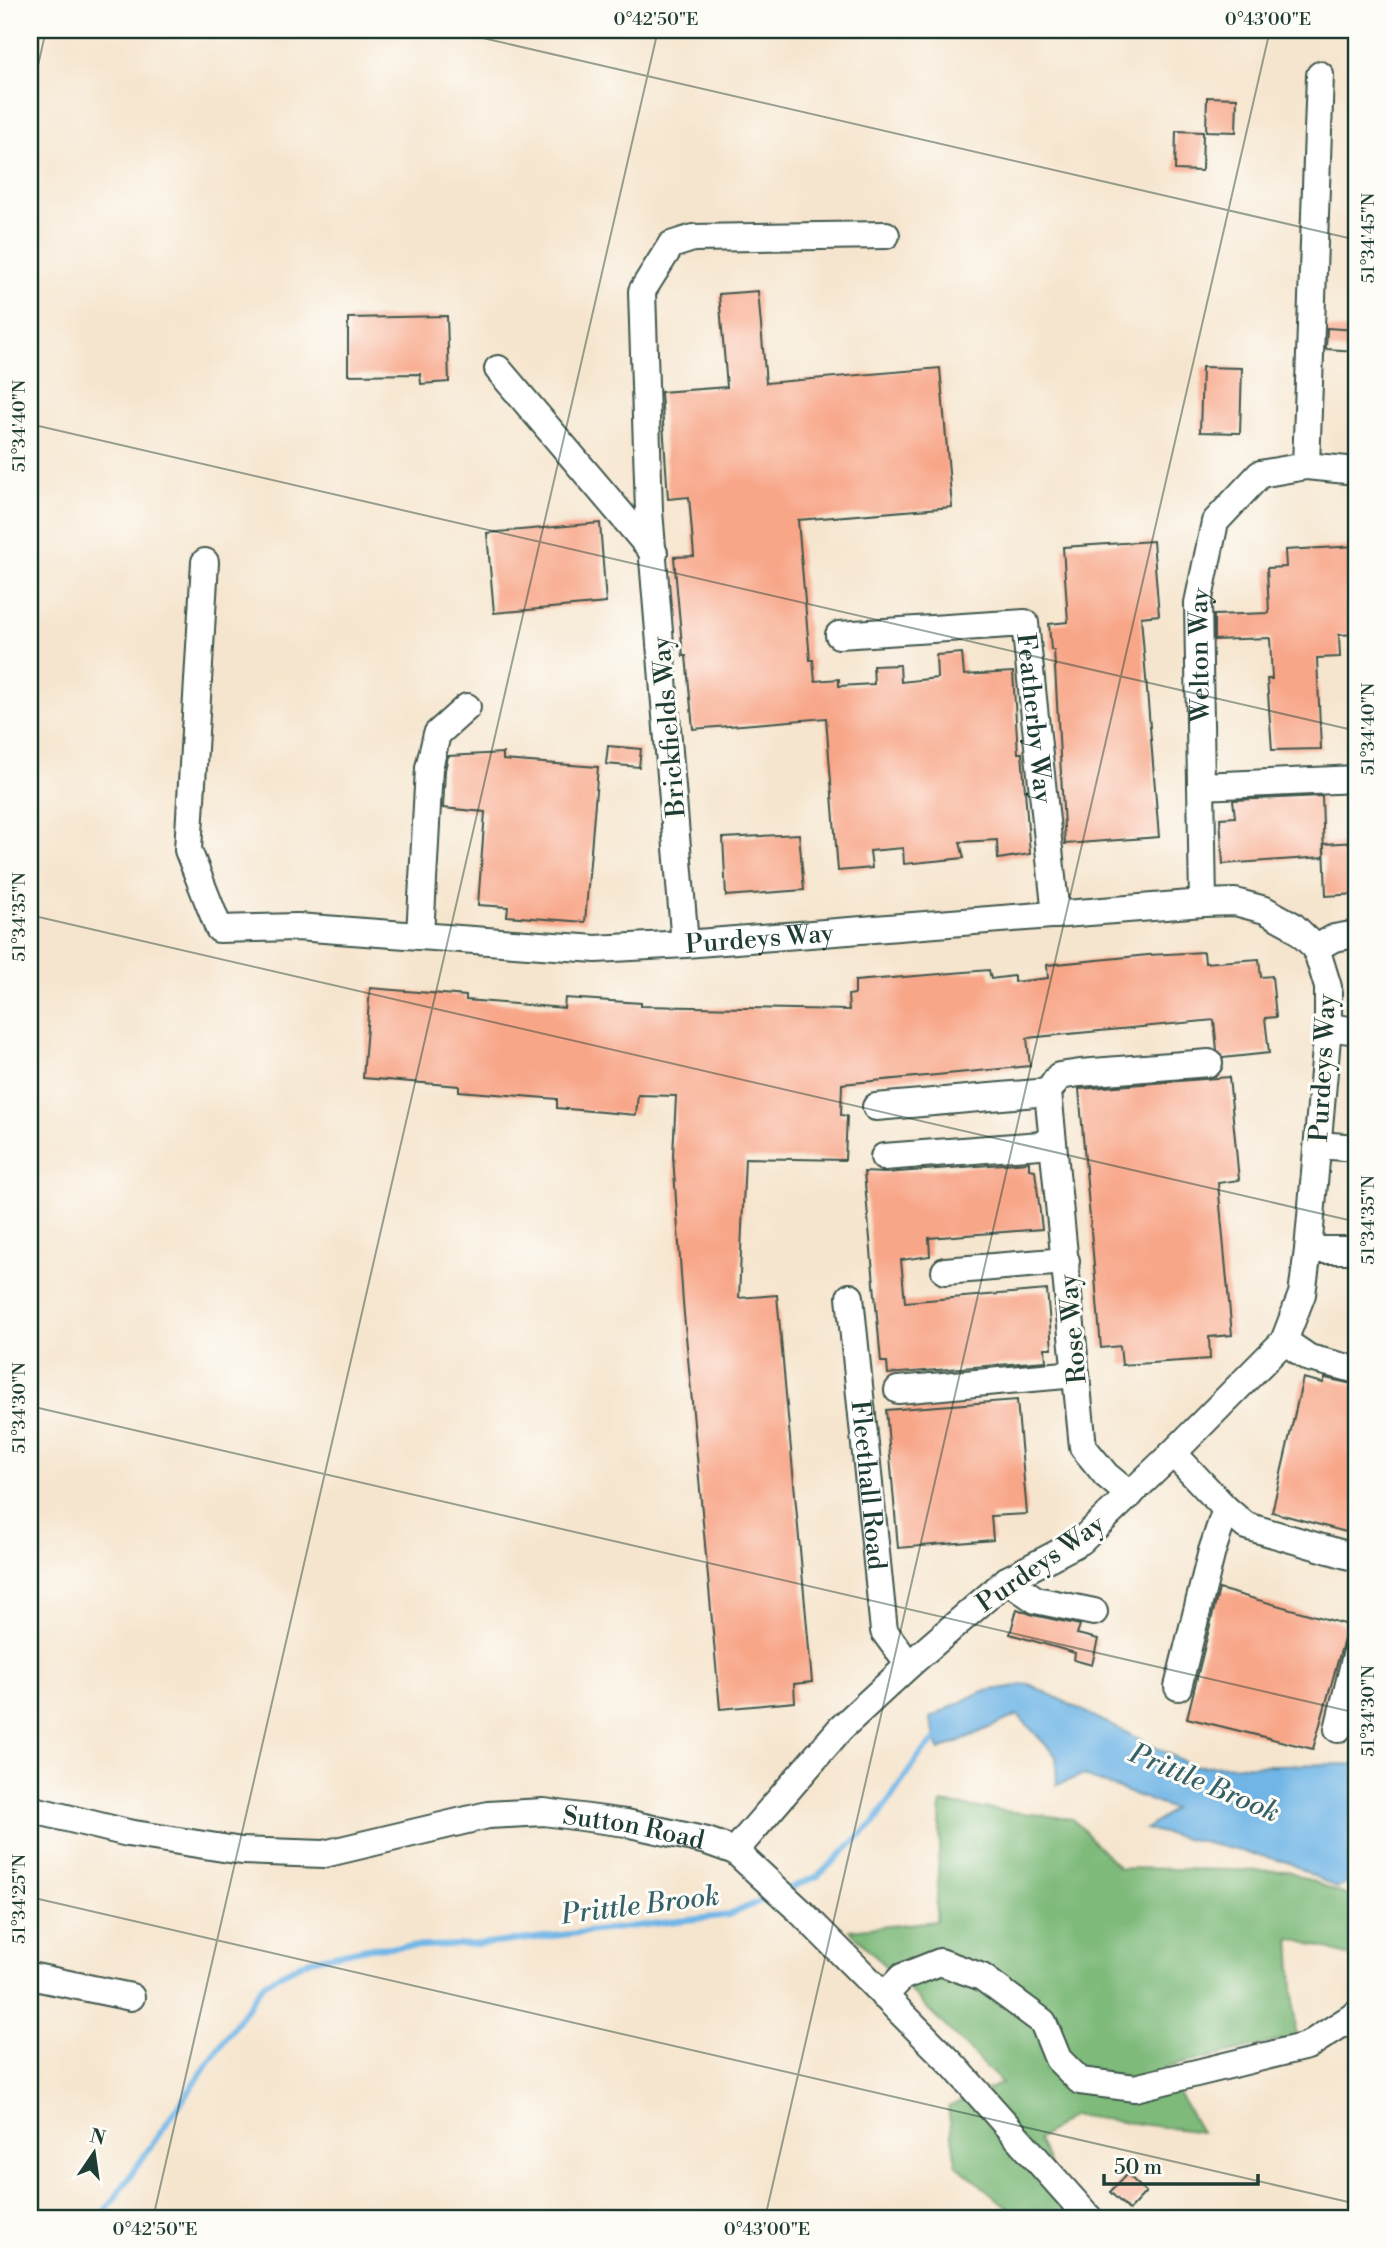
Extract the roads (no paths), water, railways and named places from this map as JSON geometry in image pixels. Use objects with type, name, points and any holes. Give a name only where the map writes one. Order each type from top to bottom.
[{"type":"street","points":[[1306,466],[1320,75]]},
{"type":"street","name":"Brickfields Way","points":[[685,944],[649,511],[642,291],[671,245],[693,238],[886,235]]},
{"type":"street","points":[[498,369],[654,553]]},
{"type":"street","name":"Welton Way","points":[[1203,903],[1198,603],[1214,522],[1260,474],[1306,466],[1357,471]]},
{"type":"street","name":"Purdeys Way","points":[[205,562],[188,850],[219,929],[297,927],[596,949],[1235,902],[1265,910],[1292,925],[1316,948],[1328,986],[1328,1027],[1302,1294],[1284,1341],[1081,1541],[1007,1580],[840,1729],[735,1851]]},
{"type":"street","name":"Featherby Way","points":[[839,635],[1025,623],[1056,915]]},
{"type":"street","points":[[421,936],[429,768],[438,734],[467,707]]},
{"type":"street","points":[[1200,786],[1357,779]]},
{"type":"street","points":[[1316,948],[1335,938],[1357,934]]},
{"type":"street","points":[[1328,1027],[1357,1031]]},
{"type":"street","points":[[876,1107],[1048,1092],[1059,1076],[1069,1074],[1209,1063]]},
{"type":"street","name":"Rose Way","points":[[1048,1092],[1083,1447],[1106,1475],[1130,1495]]},
{"type":"street","points":[[884,1157],[1053,1144]]},
{"type":"street","points":[[1318,1145],[1357,1148]]},
{"type":"street","points":[[1308,1250],[1357,1250]]},
{"type":"street","points":[[945,1271],[1066,1261]]},
{"type":"street","name":"Fleethall Road","points":[[850,1297],[884,1630],[909,1665]]},
{"type":"street","points":[[1284,1341],[1310,1358],[1357,1370]]},
{"type":"street","points":[[898,1390],[1076,1374]]},
{"type":"street","points":[[1173,1453],[1246,1527],[1357,1558]]},
{"type":"street","points":[[1178,1687],[1212,1551],[1226,1509]]},
{"type":"street","points":[[1007,1580],[1036,1600],[1094,1612]]},
{"type":"street","points":[[1338,1729],[1357,1651]]},
{"type":"street","name":"Sutton Road","points":[[31,1814],[242,1851],[324,1854],[488,1815],[544,1812],[626,1823],[707,1841],[735,1851],[799,1910],[954,2066],[1089,2218]]},
{"type":"street","points":[[884,1996],[902,1977],[940,1962],[982,1977],[1043,2022],[1058,2059],[1080,2081],[1135,2088],[1307,2046],[1357,2014]]},
{"type":"street","points":[[30,1976],[131,1997]]},
{"type":"water","points":[[1029,1684],[1193,1766],[1357,1764],[1357,1878],[1337,1888],[1287,1862],[1146,1829],[1173,1809],[1082,1775],[1057,1785],[1056,1756],[1018,1715],[939,1750],[930,1718],[980,1692]]},
{"type":"waterway","name":"Prittle Brook","points":[[788,1889],[818,1876],[874,1823],[920,1755],[940,1735]]},
{"type":"waterway","name":"Prittle Brook","points":[[101,2218],[264,1983],[310,1960],[367,1948],[486,1944],[729,1915],[772,1896]]}]
